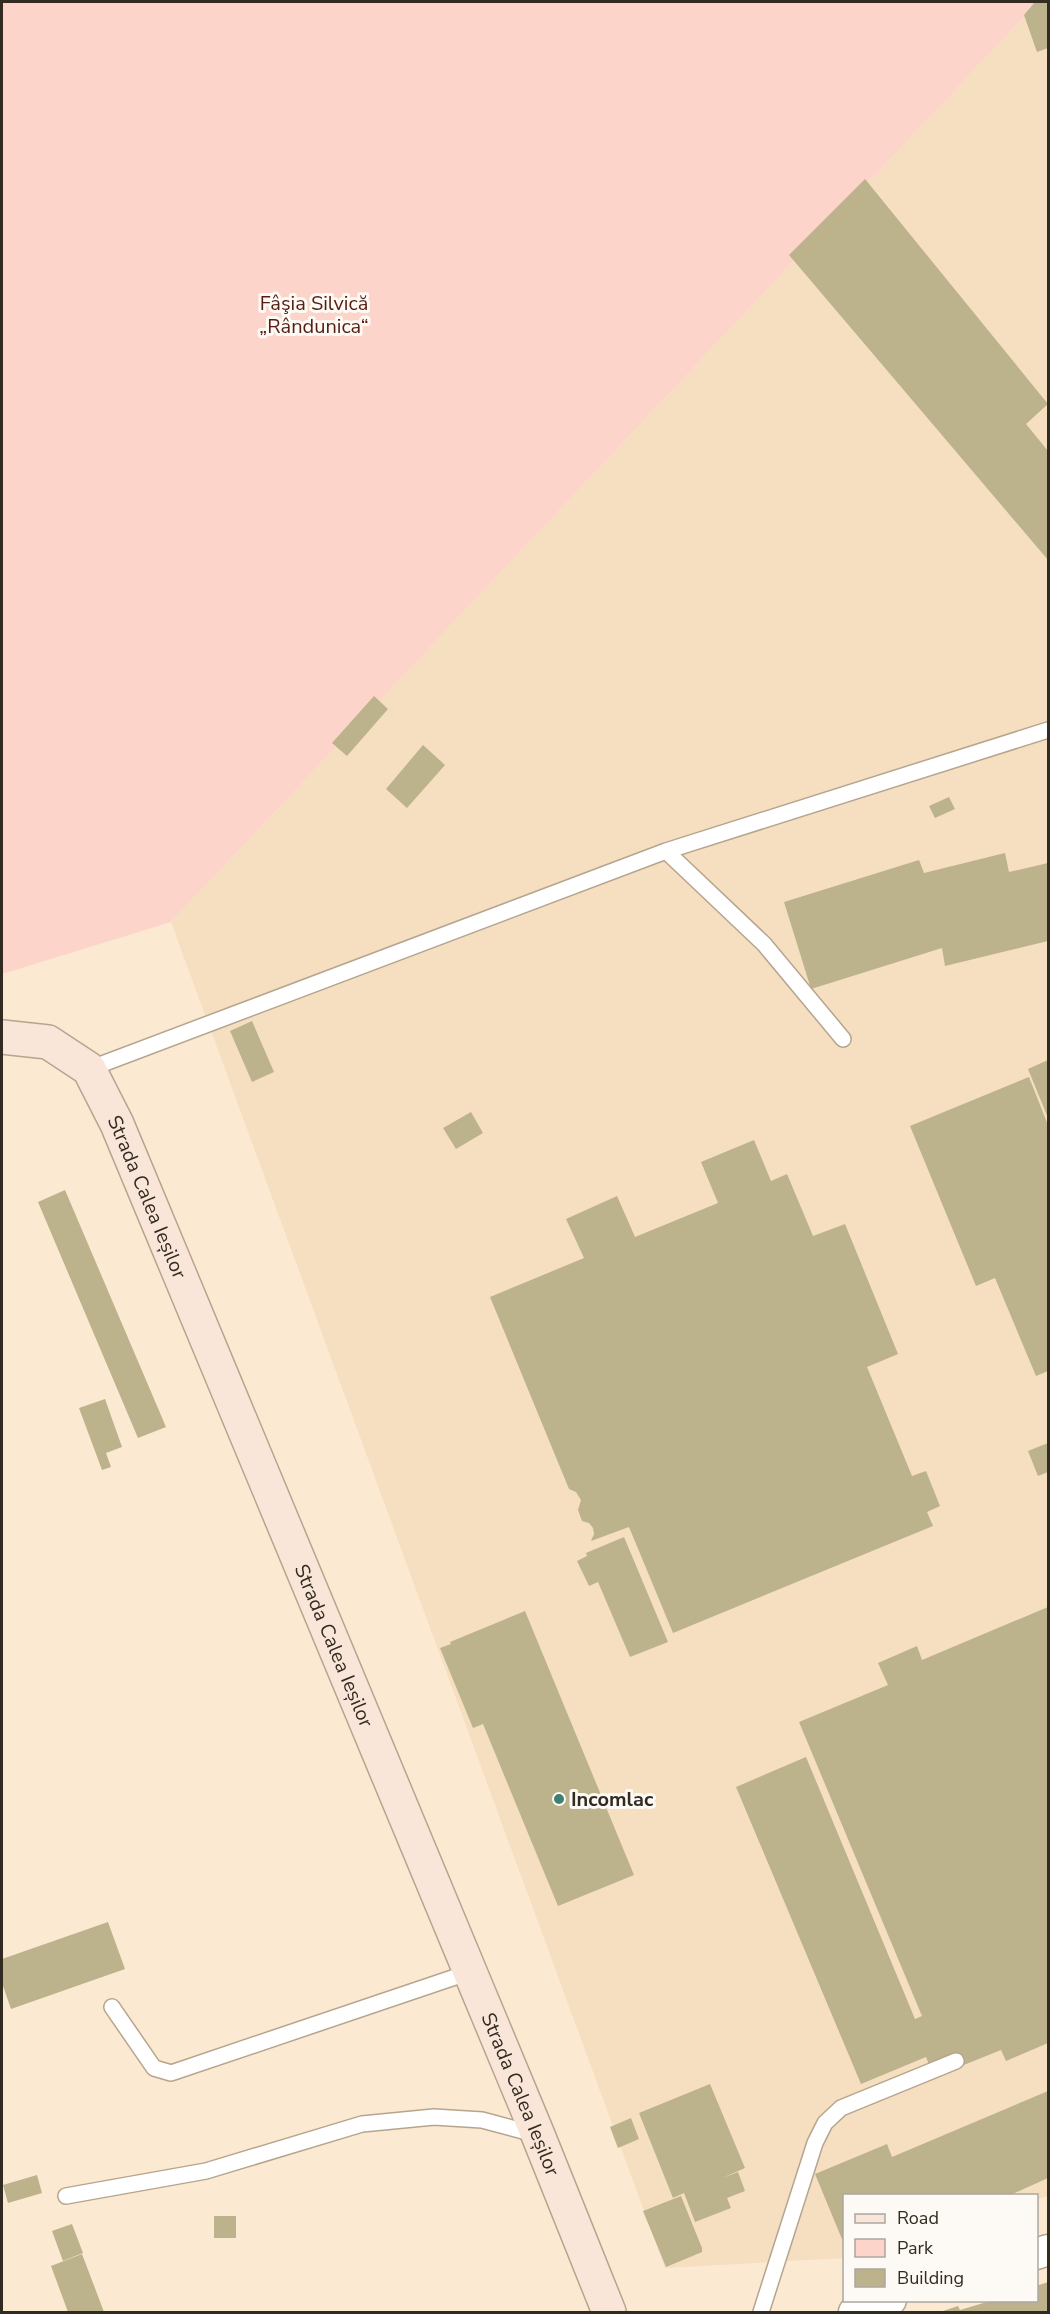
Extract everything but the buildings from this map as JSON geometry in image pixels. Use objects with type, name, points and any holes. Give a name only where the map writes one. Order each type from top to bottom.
[{"type":"street","name":"Strada Calea Ieșilor","points":[[2,1038],[48,1042],[89,1069],[117,1124],[538,2135],[609,2313]]},
{"type":"street","points":[[854,2313],[888,2302]]},
{"type":"lane","points":[[89,1069],[666,851],[1048,730]]},
{"type":"lane","points":[[666,851],[764,944],[843,1039]]},
{"type":"lane","points":[[112,2007],[154,2068],[171,2073],[470,1972]]},
{"type":"lane","points":[[761,2313],[815,2143],[825,2122],[841,2108],[956,2061]]},
{"type":"lane","points":[[66,2196],[206,2171],[362,2124],[434,2117],[482,2120],[538,2135]]},
{"type":"shaded area","name":"Incomlac","points":[[1038,2],[1048,2],[1048,2196],[1038,2199],[1038,2194],[843,2194],[843,2258],[665,2268],[171,922]]},
{"type":"green space","name":"Fâşia Silvică „Rândunica“","points":[[2,2],[1038,2],[171,922],[2,974]]},
{"type":"place","name":"Incomlac","points":[[559,1799]]}]
